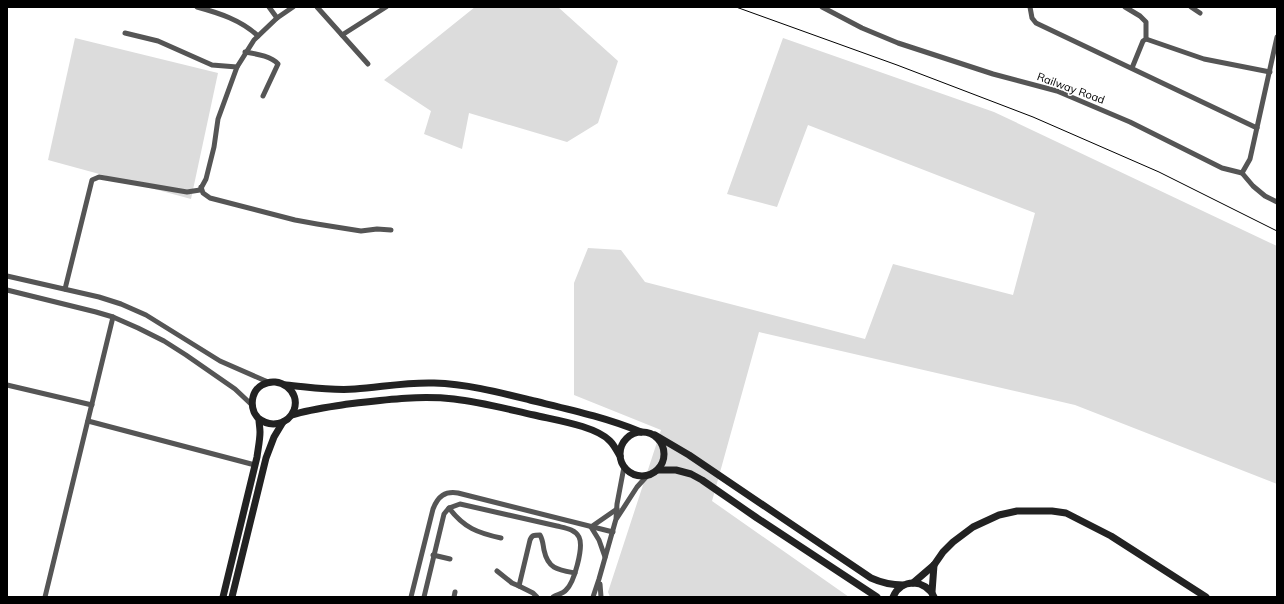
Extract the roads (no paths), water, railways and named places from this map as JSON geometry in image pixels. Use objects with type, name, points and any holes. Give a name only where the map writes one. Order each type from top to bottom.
[{"type":"street","points":[[197,7],[217,12],[244,25],[258,36]]},
{"type":"street","points":[[269,7],[277,18]]},
{"type":"street","points":[[65,289],[92,180],[99,177],[104,177],[187,192],[200,190],[206,179],[214,147],[218,119],[237,67],[258,36],[277,18],[293,7]]},
{"type":"street","points":[[318,7],[368,64]]},
{"type":"street","points":[[342,35],[386,7]]},
{"type":"street","name":"Railway Road","points":[[822,7],[862,28],[898,43],[993,74],[1057,91],[1130,122],[1222,168],[1242,173]]},
{"type":"street","points":[[1030,7],[1032,18],[1036,23],[1257,128]]},
{"type":"street","points":[[1125,7],[1140,16],[1146,22],[1146,39],[1143,41],[1132,68]]},
{"type":"street","points":[[1191,7],[1200,12]]},
{"type":"street","points":[[125,33],[158,40],[212,65],[237,67]]},
{"type":"street","points":[[1277,37],[1250,159],[1242,173],[1265,196],[1277,202]]},
{"type":"street","points":[[1146,39],[1204,59],[1270,72]]},
{"type":"street","points":[[246,52],[266,57],[278,64],[263,96]]},
{"type":"street","points":[[202,187],[203,193],[210,198],[295,220],[361,231],[377,229],[391,230]]},
{"type":"street","points":[[7,276],[99,297],[121,304],[140,312],[220,360],[268,382],[336,390],[414,383],[455,384],[477,387],[561,407],[626,426],[641,432]]},
{"type":"street","points":[[7,290],[113,317],[164,341],[235,389],[252,405]]},
{"type":"street","points":[[45,597],[113,317]]},
{"type":"street","points":[[268,382],[254,393],[252,405],[254,412],[258,418],[270,424],[283,422]]},
{"type":"street","points":[[7,385],[92,405]]},
{"type":"street","points":[[286,385],[294,395],[295,404],[292,415]]},
{"type":"street","points":[[232,597],[266,458],[274,437],[283,422],[292,415],[302,411],[414,397],[452,399],[517,411],[593,429],[602,434],[611,442],[620,456],[624,467],[631,473],[639,476],[647,476]]},
{"type":"street","points":[[223,597],[255,465],[260,433],[258,418]]},
{"type":"street","points":[[88,421],[255,465]]},
{"type":"street","points":[[620,456],[620,449],[623,442],[634,433],[648,432],[655,435],[689,455],[871,578],[891,585],[912,583],[920,584],[927,587],[933,595]]},
{"type":"street","points":[[616,519],[637,487],[647,476],[658,470],[664,461],[665,452],[662,442],[655,435]]},
{"type":"street","points":[[593,597],[600,579],[613,532],[624,467]]},
{"type":"street","points":[[658,470],[676,470],[691,474],[702,480],[877,597]]},
{"type":"street","points":[[411,597],[433,509],[436,501],[441,495],[449,492],[613,532]]},
{"type":"street","points":[[424,597],[441,521],[449,508],[460,504],[570,530],[576,534],[579,538],[581,546],[573,582],[565,592],[553,597]]},
{"type":"street","points":[[449,508],[457,518],[469,528],[501,538]]},
{"type":"street","points":[[591,527],[617,509]]},
{"type":"street","points":[[912,583],[934,565],[943,552],[962,534],[985,521],[999,515],[1017,512],[1052,510],[1066,513],[1111,536],[1206,597]]},
{"type":"street","points":[[591,527],[599,540],[605,559]]},
{"type":"street","points":[[519,586],[530,540],[532,536],[535,535],[540,535],[542,539],[547,560],[550,565],[557,570],[575,573]]},
{"type":"street","points":[[433,555],[450,559]]},
{"type":"street","points":[[933,595],[934,565]]},
{"type":"street","points":[[497,570],[512,583],[533,593],[537,597]]},
{"type":"street","points":[[600,579],[601,597]]},
{"type":"street","points":[[893,597],[898,589],[903,585]]},
{"type":"tram line","points":[[736,7],[897,65],[1033,117],[1159,172],[1277,231]]}]
